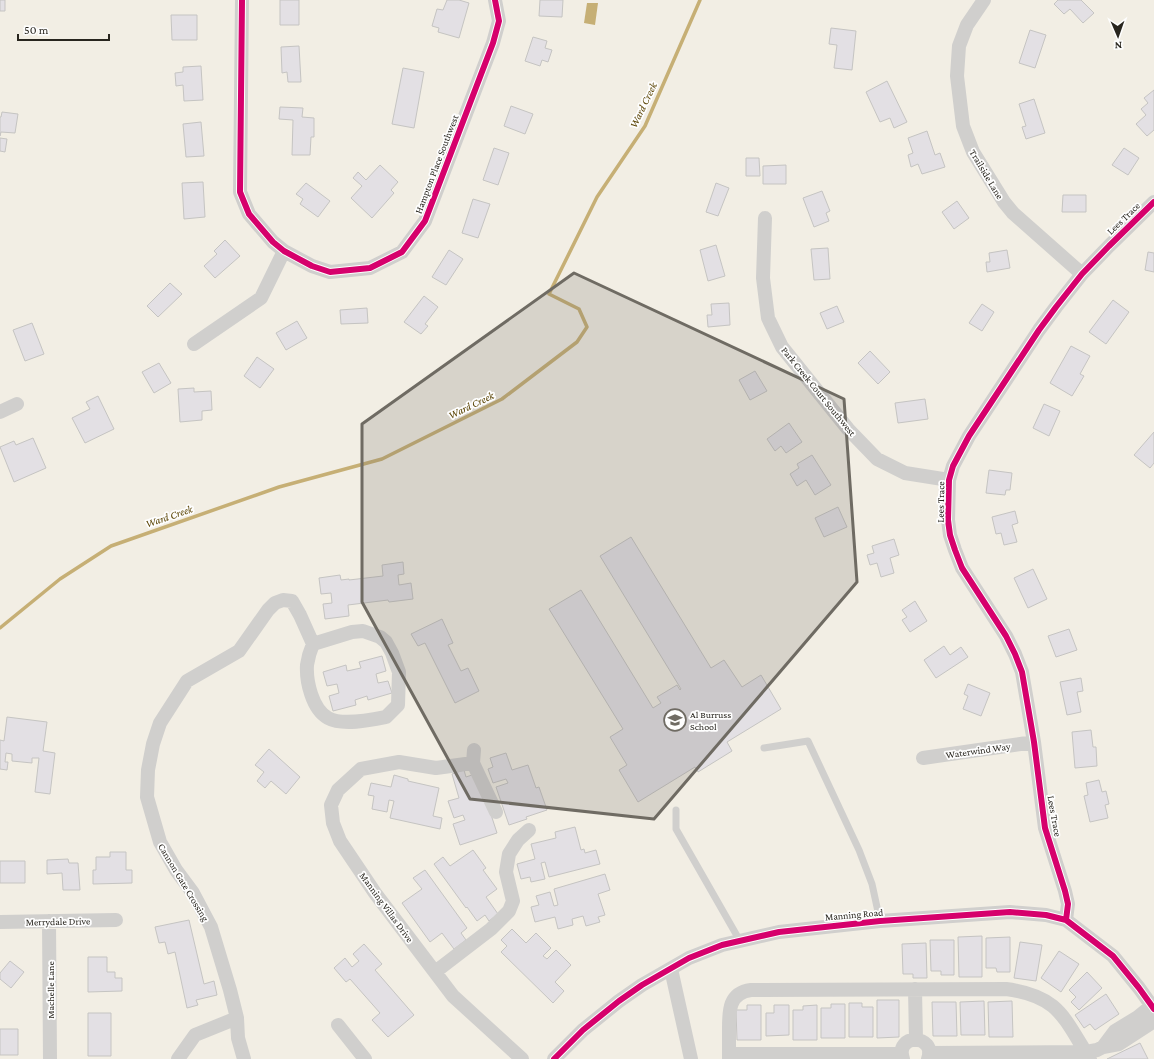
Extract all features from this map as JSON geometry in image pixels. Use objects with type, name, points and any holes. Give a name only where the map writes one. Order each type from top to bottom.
[{"type":"street","name":"Hampton Place Southwest","points":[[242,0],[240,192],[249,214],[273,242],[284,251],[312,266],[330,272],[370,268],[402,252],[425,221],[493,43],[499,22],[495,0]]},
{"type":"street","name":"Trailside Lane","points":[[984,0],[967,25],[959,46],[957,76],[963,126],[973,152],[1004,202],[1013,213],[1082,274]]},
{"type":"street","name":"Lees Trace","points":[[1066,920],[1068,904],[1045,828],[1034,742],[1022,672],[1006,636],[962,568],[953,543],[948,520],[950,480],[953,466],[969,436],[1056,306],[1082,274],[1154,202]]},
{"type":"street","name":"Park Creek Court Southwest","points":[[765,218],[763,278],[768,318],[782,347],[848,429],[877,459],[905,473],[950,480]]},
{"type":"street","points":[[194,344],[261,298],[284,251]]},
{"type":"street","points":[[0,412],[17,404]]},
{"type":"street","name":"Cannon Gate Crossing","points":[[244,1059],[238,1038],[237,1018],[211,926],[193,894],[176,870],[160,842],[147,797],[148,770],[153,744],[160,723],[187,681],[239,651],[275,603],[283,600],[292,601],[313,644]]},
{"type":"street","points":[[364,631],[380,637],[386,642],[392,653],[399,672],[398,705],[386,717],[351,722],[335,721],[327,718],[317,707],[310,694],[307,666],[313,644],[352,632],[364,631]]},
{"type":"street","name":"Waterwind Way","points":[[923,758],[1034,742]]},
{"type":"street","name":"Manning Villas Drive","points":[[496,812],[473,757],[436,768],[399,762],[361,769],[338,790],[331,805],[333,823],[340,841],[375,893],[453,996],[522,1059]]},
{"type":"street","points":[[435,972],[491,929],[509,911],[513,901],[506,872],[509,854],[518,840],[530,830]]},
{"type":"street","name":"Manning Road","points":[[554,1059],[598,1017],[642,985],[689,958],[706,951],[740,941],[779,932],[880,921],[1010,912],[1046,915],[1066,920],[1113,956],[1153,1006]]},
{"type":"street","name":"Merrydale Drive","points":[[0,922],[116,920]]},
{"type":"street","name":"Machelle Lane","points":[[49,921],[50,1059]]},
{"type":"street","points":[[671,969],[691,1059]]},
{"type":"street","points":[[915,989],[916,1040]]},
{"type":"street","points":[[1088,1056],[1061,1013],[1048,1002],[1023,991],[1006,989],[759,990],[744,991],[735,998],[730,1008],[729,1056],[902,1056],[903,1046],[907,1042],[916,1040],[923,1041],[927,1045],[929,1056],[1088,1056],[1103,1047],[1119,1044],[1154,1021]]},
{"type":"street","points":[[1103,1047],[1115,1031],[1153,1006]]},
{"type":"street","points":[[178,1059],[195,1035],[237,1018]]},
{"type":"street","points":[[338,1025],[365,1059]]},
{"type":"lane","points":[[764,748],[808,742],[859,850],[872,884],[880,921]]},
{"type":"lane","points":[[676,810],[676,829],[740,941]]},
{"type":"highlighted area","points":[[574,273],[844,399],[857,582],[654,819],[470,799],[362,602],[362,424]]},
{"type":"shaded area","points":[[587,3],[598,3],[595,25],[584,23]]},
{"type":"building","points":[[0,0],[5,0],[5,11],[0,11]]},
{"type":"building","points":[[280,0],[299,0],[299,25],[280,25]]},
{"type":"building","points":[[447,0],[459,0],[469,3],[459,38],[438,32],[439,28],[432,26],[437,9],[443,10]]},
{"type":"building","points":[[540,0],[563,0],[562,17],[539,16]]},
{"type":"building","points":[[1058,0],[1081,0],[1094,13],[1083,23],[1070,9],[1064,14],[1054,4]]},
{"type":"building","points":[[171,15],[197,15],[197,40],[172,40]]},
{"type":"building","points":[[831,28],[856,31],[852,70],[834,68],[837,45],[829,44]]},
{"type":"building","points":[[1030,30],[1046,35],[1035,68],[1019,63]]},
{"type":"building","points":[[533,37],[547,41],[545,48],[552,50],[548,62],[542,60],[540,66],[525,61]]},
{"type":"building","points":[[299,46],[301,82],[288,82],[287,72],[282,73],[281,47]]},
{"type":"building","points":[[201,66],[203,100],[184,101],[183,85],[176,86],[175,73],[183,72],[183,67]]},
{"type":"building","points":[[403,68],[424,72],[414,128],[392,124]]},
{"type":"building","points":[[887,81],[907,122],[894,128],[890,118],[880,122],[866,92]]},
{"type":"building","points":[[1154,90],[1154,130],[1147,136],[1136,124],[1146,115],[1141,109],[1148,103],[1144,98]]},
{"type":"building","points":[[1034,99],[1045,133],[1026,139],[1022,127],[1026,126],[1019,104]]},
{"type":"building","points":[[511,106],[533,114],[525,134],[504,126]]},
{"type":"building","points":[[280,107],[303,108],[302,117],[314,118],[314,137],[311,137],[310,155],[292,155],[293,120],[279,119]]},
{"type":"building","points":[[2,112],[18,114],[15,133],[1,132],[0,136],[0,117]]},
{"type":"building","points":[[201,122],[204,156],[186,157],[183,124]]},
{"type":"building","points":[[927,131],[935,155],[940,153],[945,167],[922,174],[918,164],[911,167],[908,155],[913,153],[908,138]]},
{"type":"building","points":[[0,138],[7,139],[5,152],[0,151]]},
{"type":"building","points":[[494,148],[509,153],[498,185],[483,180]]},
{"type":"building","points":[[1124,148],[1139,158],[1128,175],[1112,165]]},
{"type":"building","points":[[746,158],[759,158],[760,176],[746,176]]},
{"type":"building","points":[[380,165],[398,182],[391,190],[394,193],[372,218],[351,198],[362,186],[353,178],[358,172],[366,180]]},
{"type":"building","points":[[786,165],[786,184],[763,184],[763,166]]},
{"type":"building","points":[[203,182],[205,217],[184,219],[182,183]]},
{"type":"building","points":[[306,183],[330,201],[318,217],[300,204],[303,199],[296,194]]},
{"type":"building","points":[[716,183],[729,188],[718,216],[706,212]]},
{"type":"building","points":[[822,191],[830,211],[826,213],[829,221],[814,227],[803,198]]},
{"type":"building","points":[[1063,195],[1086,195],[1086,212],[1062,212]]},
{"type":"building","points":[[473,199],[490,204],[478,238],[462,233]]},
{"type":"building","points":[[957,201],[969,218],[954,229],[942,212]]},
{"type":"building","points":[[225,240],[240,256],[215,278],[204,266],[217,254],[214,251]]},
{"type":"building","points":[[716,245],[725,276],[708,281],[700,250]]},
{"type":"building","points":[[828,248],[830,279],[814,280],[811,249]]},
{"type":"building","points":[[449,250],[463,259],[446,285],[432,277]]},
{"type":"building","points":[[1007,250],[1010,268],[987,272],[986,262],[990,262],[989,253]]},
{"type":"building","points":[[1148,252],[1154,253],[1154,272],[1145,270]]},
{"type":"building","points":[[170,283],[182,294],[158,317],[147,306]]},
{"type":"building","points":[[424,296],[438,307],[425,324],[428,326],[421,334],[404,322]]},
{"type":"building","points":[[1113,300],[1129,312],[1106,344],[1089,332]]},
{"type":"building","points":[[729,303],[730,325],[708,327],[707,315],[712,315],[711,304]]},
{"type":"building","points":[[982,304],[994,312],[982,331],[969,323]]},
{"type":"building","points":[[837,306],[844,322],[827,329],[820,313]]},
{"type":"building","points":[[367,308],[368,323],[341,324],[340,310]]},
{"type":"building","points":[[297,321],[307,338],[286,350],[276,333]]},
{"type":"building","points":[[32,323],[44,354],[25,361],[13,330]]},
{"type":"building","points":[[1071,346],[1090,356],[1080,374],[1084,376],[1072,396],[1050,383]]},
{"type":"building","points":[[870,351],[890,372],[878,384],[858,363]]},
{"type":"building","points":[[257,357],[274,369],[260,388],[244,376]]},
{"type":"building","points":[[159,363],[171,383],[154,393],[142,372]]},
{"type":"building","points":[[755,371],[767,391],[750,400],[739,380]]},
{"type":"building","points":[[194,388],[194,392],[211,391],[212,410],[202,411],[202,420],[180,422],[178,389]]},
{"type":"building","points":[[98,396],[114,429],[85,443],[72,418],[90,409],[86,402]]},
{"type":"building","points":[[925,399],[928,419],[898,423],[895,403]]},
{"type":"building","points":[[1044,404],[1060,411],[1049,436],[1033,428]]},
{"type":"building","points":[[789,423],[802,442],[786,453],[781,446],[775,451],[767,439]]},
{"type":"building","points":[[1154,432],[1154,463],[1150,468],[1134,455]]},
{"type":"building","points":[[33,438],[46,468],[14,482],[0,447],[14,441],[16,445]]},
{"type":"building","points":[[812,455],[831,485],[815,495],[806,480],[797,486],[790,474],[799,468],[797,464]]},
{"type":"building","points":[[989,470],[1012,473],[1010,490],[1006,490],[1005,495],[986,493]]},
{"type":"building","points":[[838,507],[847,527],[824,537],[815,518]]},
{"type":"building","points":[[1015,511],[1018,523],[1012,525],[1017,542],[1004,545],[1001,533],[996,534],[992,517]]},
{"type":"building","points":[[631,537],[711,668],[724,660],[742,687],[761,675],[781,709],[727,742],[732,751],[698,772],[695,767],[638,802],[619,770],[627,765],[610,737],[623,729],[549,609],[581,590],[653,708],[661,703],[657,697],[677,685],[680,690],[681,689],[600,556]]},
{"type":"building","points":[[894,539],[899,555],[890,558],[894,573],[881,577],[877,563],[870,565],[867,555],[874,553],[872,546]]},
{"type":"building","points":[[403,562],[404,574],[398,575],[399,585],[411,583],[413,599],[389,602],[388,600],[348,605],[349,616],[325,619],[323,604],[332,603],[331,593],[321,594],[319,578],[340,575],[341,580],[349,580],[383,576],[382,565]]},
{"type":"building","points":[[1033,569],[1047,599],[1028,608],[1014,578]]},
{"type":"building","points":[[915,601],[927,621],[910,632],[902,620],[907,617],[902,610]]},
{"type":"building","points":[[442,619],[453,643],[448,645],[461,671],[468,668],[479,691],[455,703],[425,643],[418,646],[411,634]]},
{"type":"building","points":[[1069,629],[1077,650],[1056,657],[1048,636]]},
{"type":"building","points":[[944,646],[950,655],[961,647],[968,657],[936,678],[924,660]]},
{"type":"building","points":[[382,656],[386,671],[376,674],[378,683],[388,681],[392,693],[368,700],[367,696],[355,700],[356,705],[333,711],[329,696],[339,693],[337,684],[327,686],[323,672],[346,665],[347,671],[361,668],[359,662]]},
{"type":"building","points":[[1081,678],[1083,691],[1077,692],[1081,712],[1067,715],[1060,682]]},
{"type":"building","points":[[968,684],[990,693],[981,716],[963,709],[968,696],[964,694]]},
{"type":"building","points":[[7,717],[47,722],[43,751],[55,753],[50,794],[35,792],[39,758],[32,758],[32,763],[12,761],[12,754],[6,753],[5,762],[8,762],[7,770],[0,769],[0,740],[4,741]]},
{"type":"building","points":[[1091,730],[1093,747],[1096,747],[1097,766],[1075,768],[1072,732]]},
{"type":"building","points":[[269,749],[300,777],[286,794],[271,781],[265,788],[257,781],[264,772],[255,765]]},
{"type":"building","points":[[506,753],[512,770],[528,765],[536,788],[539,787],[547,810],[509,825],[496,787],[508,783],[506,779],[493,783],[488,769],[493,767],[490,758]]},
{"type":"building","points":[[464,770],[466,777],[475,774],[483,790],[497,833],[460,845],[453,824],[465,820],[463,815],[454,818],[448,801],[459,798],[452,774]]},
{"type":"building","points":[[394,775],[408,779],[408,781],[439,788],[433,816],[442,818],[440,829],[390,818],[394,801],[389,800],[387,812],[372,809],[374,796],[368,795],[371,783],[391,787]]},
{"type":"building","points":[[1099,780],[1102,792],[1106,791],[1109,804],[1105,805],[1108,818],[1090,822],[1084,796],[1088,795],[1086,783]]},
{"type":"building","points":[[575,827],[581,850],[584,849],[585,853],[596,850],[600,864],[549,877],[545,862],[541,863],[545,879],[531,882],[530,877],[521,879],[517,864],[535,859],[531,844],[556,838],[555,832]]},
{"type":"building","points":[[473,850],[486,868],[483,870],[497,889],[486,897],[498,914],[489,921],[485,915],[477,921],[434,864],[443,857],[450,866]]},
{"type":"building","points":[[110,852],[126,852],[126,870],[132,870],[132,883],[93,884],[93,870],[96,870],[96,857],[110,857]]},
{"type":"building","points":[[68,859],[69,863],[78,863],[80,890],[63,890],[62,873],[47,874],[47,860]]},
{"type":"building","points":[[0,861],[25,861],[25,883],[0,883]]},
{"type":"building","points":[[425,870],[467,928],[461,933],[466,940],[454,949],[442,933],[430,942],[402,903],[422,889],[413,878]]},
{"type":"building","points":[[605,874],[610,890],[598,894],[605,915],[598,917],[600,922],[586,926],[583,916],[572,919],[573,925],[558,929],[555,917],[535,922],[531,907],[539,905],[536,896],[550,892],[554,906],[558,905],[554,889]]},
{"type":"building","points":[[189,920],[204,984],[214,981],[217,995],[196,1000],[198,1005],[187,1008],[175,952],[168,954],[165,942],[159,943],[155,927]]},
{"type":"building","points":[[512,929],[526,943],[536,933],[551,948],[543,956],[547,959],[556,950],[571,965],[555,982],[564,991],[553,1003],[501,952],[507,946],[501,940]]},
{"type":"building","points":[[982,936],[982,977],[959,977],[958,937]]},
{"type":"building","points":[[1010,937],[1010,972],[997,972],[996,968],[986,968],[986,938]]},
{"type":"building","points":[[930,940],[954,940],[954,975],[941,975],[941,971],[931,971]]},
{"type":"building","points":[[1020,942],[1042,945],[1036,981],[1014,978]]},
{"type":"building","points":[[926,943],[927,978],[913,978],[913,974],[903,974],[902,944]]},
{"type":"building","points":[[364,944],[382,964],[375,970],[414,1015],[388,1037],[372,1020],[380,1013],[350,979],[346,982],[334,968],[345,958],[352,967],[359,961],[353,954]]},
{"type":"building","points":[[1059,951],[1079,964],[1061,992],[1041,978]]},
{"type":"building","points":[[88,957],[107,957],[107,972],[115,972],[115,978],[122,978],[122,991],[88,992]]},
{"type":"building","points":[[10,961],[24,972],[11,988],[0,979],[0,973]]},
{"type":"building","points":[[1087,972],[1102,988],[1079,1010],[1071,1002],[1076,997],[1069,990]]},
{"type":"building","points":[[1106,994],[1119,1014],[1095,1030],[1090,1024],[1084,1028],[1075,1015]]},
{"type":"building","points":[[877,1000],[899,1000],[899,1037],[877,1038]]},
{"type":"building","points":[[984,1001],[985,1035],[961,1035],[960,1002]]},
{"type":"building","points":[[1012,1001],[1013,1037],[989,1037],[988,1002]]},
{"type":"building","points":[[932,1002],[956,1002],[957,1036],[933,1036]]},
{"type":"building","points":[[849,1003],[862,1003],[862,1007],[873,1007],[873,1037],[849,1037]]},
{"type":"building","points":[[831,1004],[845,1004],[845,1038],[821,1038],[821,1008],[831,1008]]},
{"type":"building","points":[[747,1005],[761,1005],[761,1040],[737,1040],[736,1010],[747,1010]]},
{"type":"building","points":[[774,1005],[789,1005],[789,1035],[766,1036],[766,1013],[774,1013]]},
{"type":"building","points":[[817,1005],[817,1040],[793,1040],[793,1010],[803,1010],[803,1006]]},
{"type":"building","points":[[88,1013],[111,1013],[111,1056],[88,1056]]},
{"type":"building","points":[[0,1029],[18,1029],[18,1055],[0,1055]]},
{"type":"building","points":[[1140,1043],[1148,1059],[1107,1059]]},
{"type":"waterway","name":"Ward Creek","points":[[0,628],[60,579],[111,546],[279,487],[382,459],[502,399],[577,342],[587,327],[579,309],[549,294],[597,197],[645,126],[700,0]]},
{"type":"cycle path","points":[[242,0],[240,192],[249,214],[273,242],[284,251],[312,266],[330,272],[370,268],[402,252],[425,221],[493,43],[499,21],[495,0]]},
{"type":"cycle path","points":[[1066,920],[1068,904],[1045,828],[1034,742],[1022,672],[1006,636],[962,568],[955,550],[950,535],[948,520],[949,480],[953,466],[969,436],[1039,330],[1082,274],[1154,202]]},
{"type":"cycle path","points":[[554,1059],[583,1030],[619,1001],[642,985],[689,958],[722,945],[779,932],[880,921],[1010,912],[1046,915],[1066,920],[1113,956],[1154,1009]]},
{"type":"place","name":"Al Burruss School","points":[[675,720]]}]
